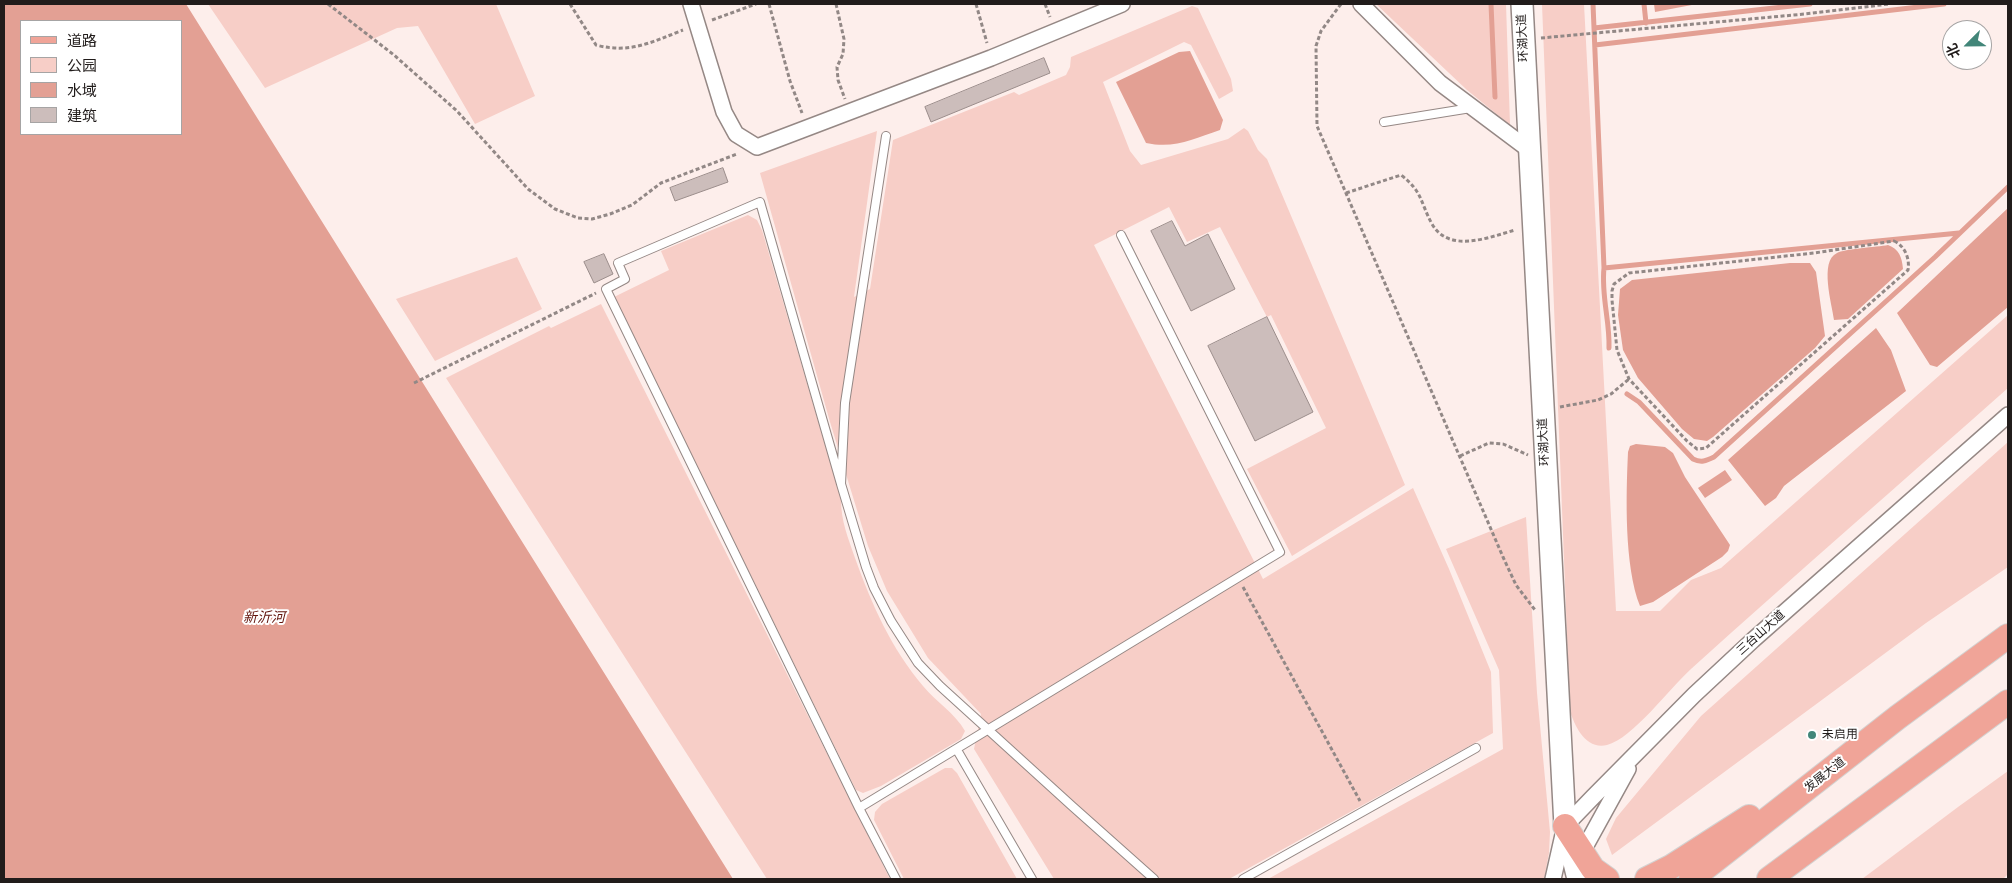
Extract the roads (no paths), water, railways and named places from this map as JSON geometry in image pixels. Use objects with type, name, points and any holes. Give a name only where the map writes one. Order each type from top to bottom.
[{"type":"main road","name":"环湖大道","points":[[1522,4],[1528,149],[1565,826]]},
{"type":"main road","name":"发展大道","points":[[1691,879],[1841,762],[2008,636]]},
{"type":"main road","points":[[1769,879],[2008,702]]},
{"type":"main road","points":[[1647,879],[1671,867],[1753,814],[1841,762]]},
{"type":"main road","points":[[1565,826],[1576,869],[1593,869],[1608,879]]},
{"type":"street","points":[[690,4],[724,112],[736,134],[757,147],[991,58],[1122,4]]},
{"type":"street","points":[[1361,4],[1440,83],[1528,149]]},
{"type":"street","name":"三台山大道","points":[[1565,826],[1694,695],[1753,640],[2008,415]]},
{"type":"street","points":[[1576,869],[1636,755]]},
{"type":"street","points":[[1553,879],[1565,826]]},
{"type":"lane","points":[[1384,122],[1473,107]]},
{"type":"lane","points":[[841,484],[846,403],[886,136]]},
{"type":"lane","points":[[896,879],[859,808],[606,289],[625,279],[618,263],[760,202],[841,484],[874,588],[898,634],[918,663],[988,730],[1154,879]]},
{"type":"lane","points":[[859,808],[1280,552],[1121,235]]},
{"type":"lane","points":[[1243,879],[1476,748]]},
{"type":"lane","points":[[957,750],[1032,879]]},
{"type":"water","name":"新沂河","points":[[4,4],[186,4],[733,879],[4,879]]},
{"type":"water","points":[[1654,4],[1697,4],[1655,12]]},
{"type":"water","points":[[1190,51],[1223,120],[1220,130],[1175,144],[1156,145],[1146,143],[1116,82],[1179,52]]},
{"type":"water","points":[[2008,208],[2008,307],[1937,367],[1930,365],[1897,313]]},
{"type":"water","points":[[1888,245],[1899,254],[1903,269],[1848,319],[1834,320],[1828,284],[1829,265],[1832,258],[1837,253],[1853,249]]},
{"type":"water","points":[[1790,263],[1810,263],[1816,272],[1825,336],[1815,348],[1713,437],[1707,441],[1694,439],[1682,429],[1638,378],[1623,350],[1618,315],[1620,289],[1632,280]]},
{"type":"water","points":[[1876,328],[1891,350],[1906,391],[1784,486],[1776,498],[1765,506],[1728,460]]},
{"type":"water","points":[[1636,444],[1665,447],[1673,453],[1685,477],[1730,545],[1728,551],[1722,557],[1653,602],[1640,606],[1631,571],[1627,530],[1628,452],[1630,446]]},
{"type":"water","points":[[1725,470],[1732,480],[1705,498],[1698,488]]},
{"type":"waterway","points":[[1491,4],[1495,97]]},
{"type":"waterway","points":[[1593,4],[1603,278],[1609,348]]},
{"type":"waterway","points":[[1644,4],[1646,23]]},
{"type":"waterway","points":[[1594,28],[1810,4]]},
{"type":"waterway","points":[[1595,45],[1944,4]]},
{"type":"waterway","points":[[1627,394],[1639,402],[1693,459],[1704,461],[1714,457],[1935,257],[2008,187]]},
{"type":"waterway","points":[[1604,268],[1959,233]]},
{"type":"place","name":"未启用","points":[[1812,735]]}]
